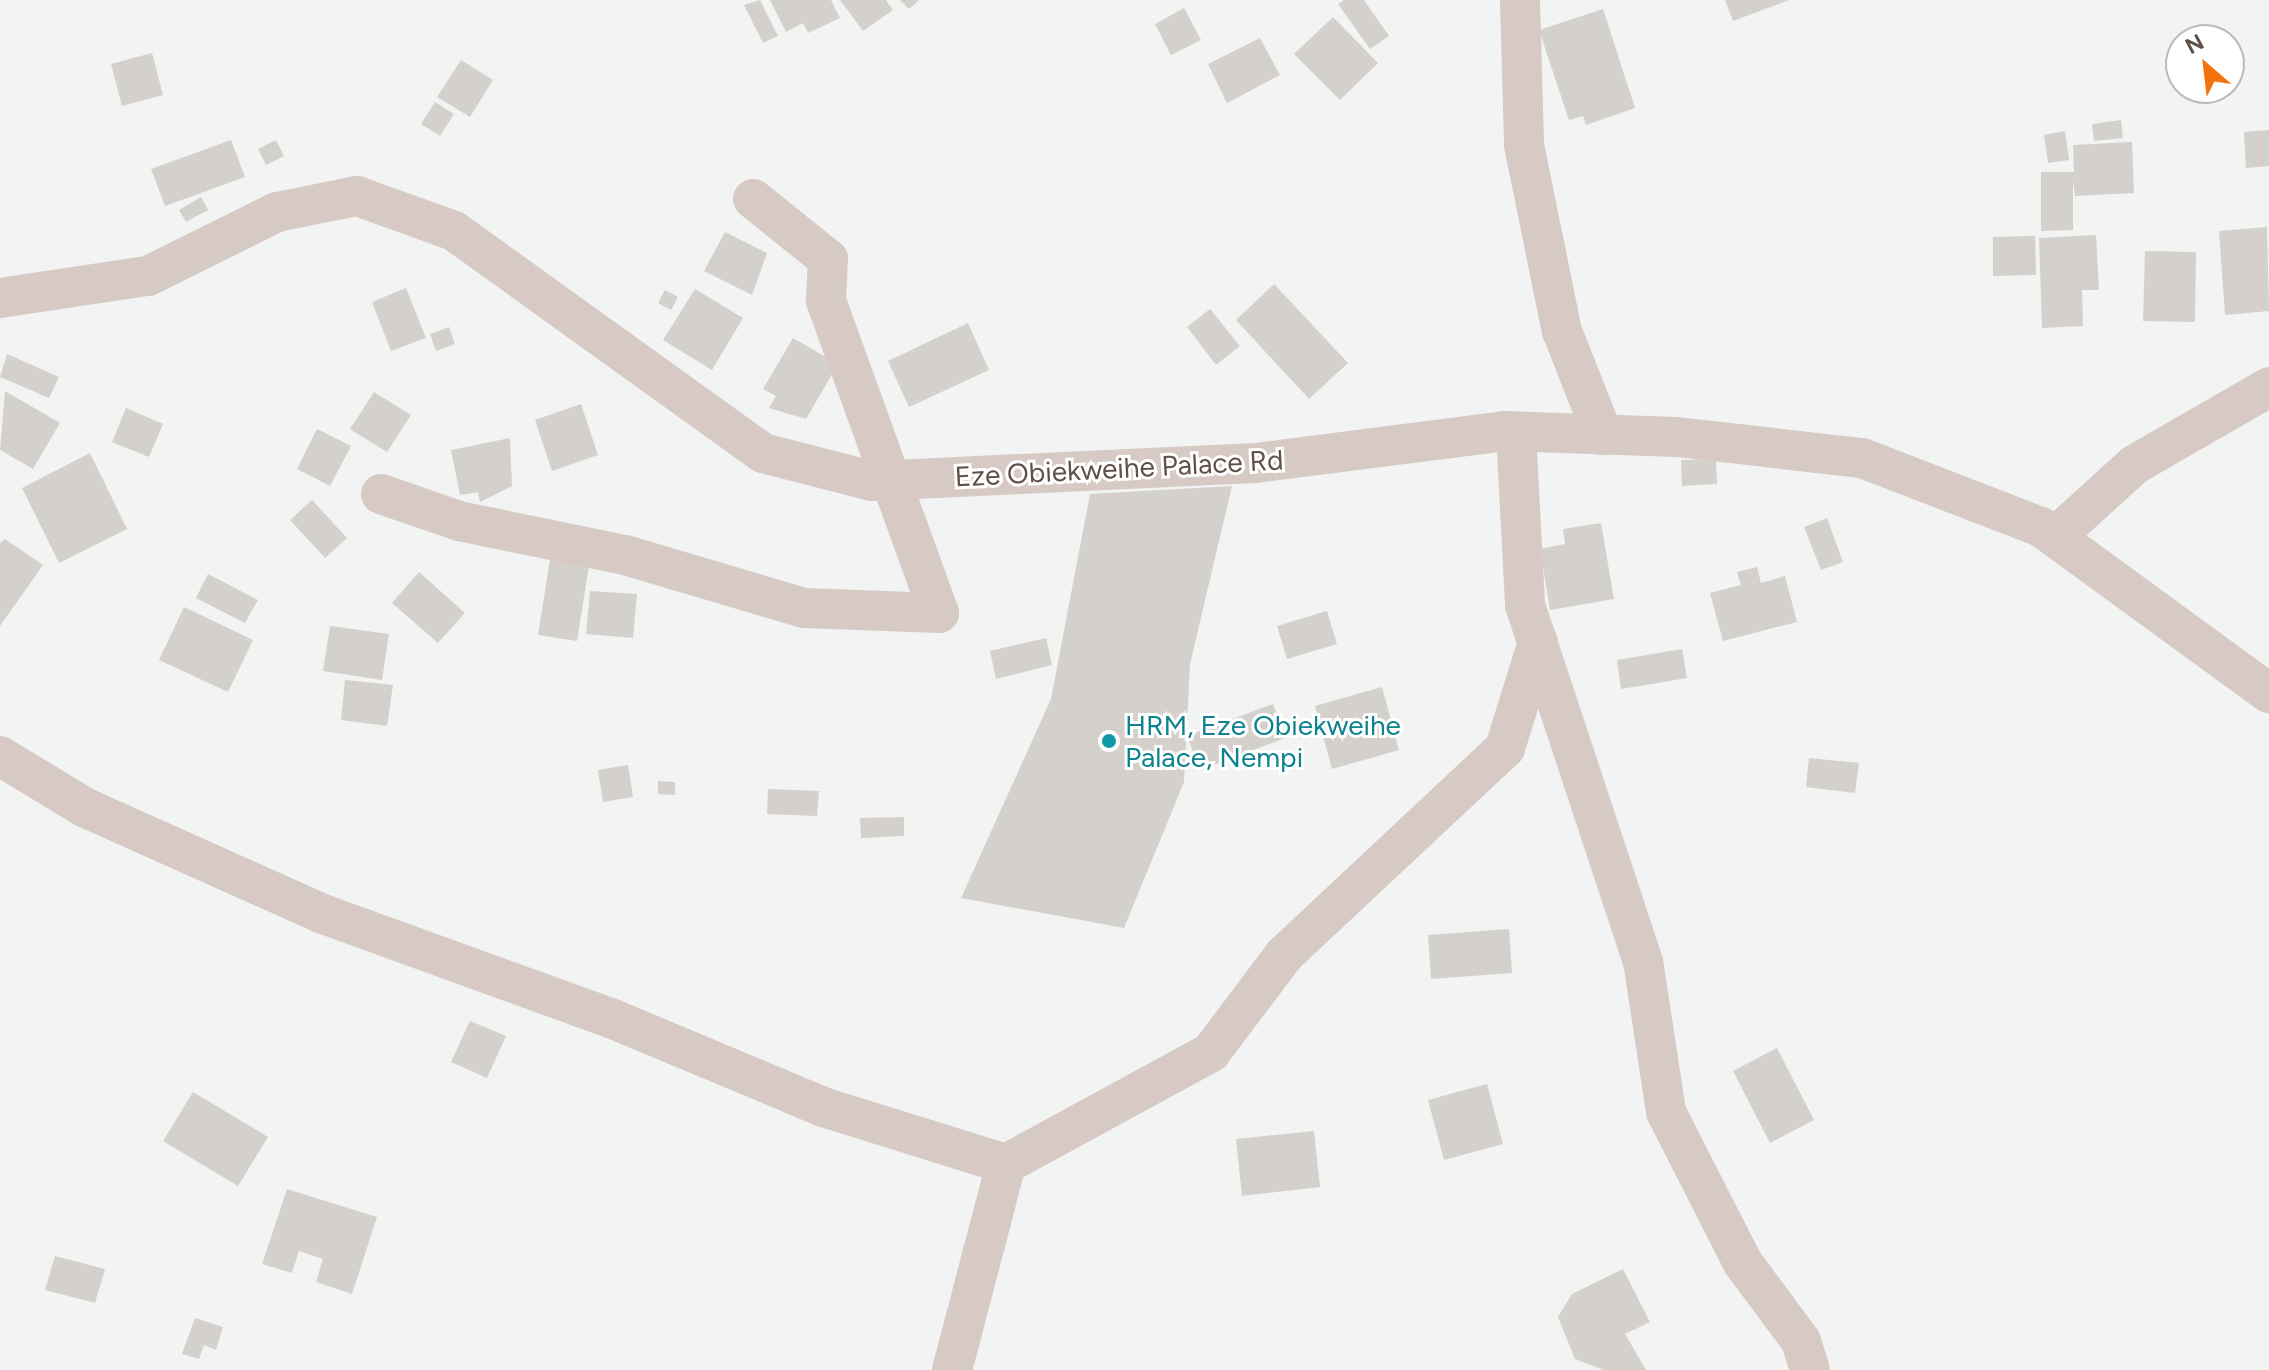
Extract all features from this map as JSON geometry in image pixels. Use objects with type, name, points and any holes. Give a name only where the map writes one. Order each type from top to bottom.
[{"type":"street","points":[[1520,0],[1524,145],[1562,331],[1603,435]]},
{"type":"street","name":"Eze Obiekweihe Palace Rd","points":[[9,293],[148,276],[277,212],[357,196],[454,231],[763,453],[893,480],[1256,463],[1516,432],[1603,435],[1862,458],[2055,537],[2269,693]]},
{"type":"street","points":[[381,494],[459,521],[625,555],[804,608],[939,613],[826,300],[828,259],[753,199]]},
{"type":"street","points":[[2055,537],[2134,465],[2269,387]]},
{"type":"street","points":[[1516,432],[1525,605],[1643,961],[1666,1112],[1743,1263],[1801,1341],[1810,1370]]},
{"type":"street","points":[[0,756],[86,808],[350,926],[613,1019],[823,1107],[1006,1164],[1211,1052],[1284,955],[1505,748],[1538,642]]},
{"type":"street","points":[[952,1370],[1006,1164]]},
{"type":"building","points":[[760,0],[778,36],[763,43],[744,5]]},
{"type":"building","points":[[770,0],[831,0],[840,18],[808,33],[803,23],[786,32]]},
{"type":"building","points":[[840,0],[886,0],[893,10],[863,31]]},
{"type":"building","points":[[900,0],[919,0],[909,9]]},
{"type":"building","points":[[1344,0],[1364,0],[1389,36],[1370,49],[1338,4]]},
{"type":"building","points":[[1725,0],[1789,0],[1733,21]]},
{"type":"building","points":[[1184,8],[1201,40],[1171,55],[1155,24]]},
{"type":"building","points":[[1603,9],[1635,108],[1586,125],[1583,116],[1569,120],[1539,30]]},
{"type":"building","points":[[1333,17],[1378,63],[1340,100],[1294,54]]},
{"type":"building","points":[[1260,38],[1280,75],[1227,103],[1208,64]]},
{"type":"building","points":[[152,53],[163,95],[122,106],[111,64]]},
{"type":"building","points":[[461,60],[493,80],[470,117],[437,97]]},
{"type":"building","points":[[435,102],[454,114],[440,136],[421,124]]},
{"type":"building","points":[[2121,120],[2123,138],[2094,141],[2092,124]]},
{"type":"building","points":[[2269,130],[2269,166],[2246,168],[2244,132]]},
{"type":"building","points":[[2065,131],[2069,160],[2048,163],[2044,135]]},
{"type":"building","points":[[231,140],[245,177],[165,206],[151,169]]},
{"type":"building","points":[[276,140],[284,156],[266,165],[258,149]]},
{"type":"building","points":[[2132,142],[2134,193],[2075,196],[2073,180],[2073,230],[2041,231],[2041,172],[2074,172],[2073,145]]},
{"type":"building","points":[[201,197],[208,210],[186,222],[179,210]]},
{"type":"building","points":[[2267,227],[2269,311],[2225,315],[2219,231]]},
{"type":"building","points":[[725,232],[767,253],[752,295],[704,271]]},
{"type":"building","points":[[2096,235],[2099,290],[2082,290],[2083,326],[2042,328],[2039,238]]},
{"type":"building","points":[[2035,236],[2036,275],[1993,276],[1993,237]]},
{"type":"building","points":[[2145,251],[2196,252],[2195,322],[2143,321]]},
{"type":"building","points":[[1274,284],[1348,363],[1309,399],[1236,320]]},
{"type":"building","points":[[406,288],[426,338],[391,351],[372,302]]},
{"type":"building","points":[[695,289],[743,318],[712,370],[663,340]]},
{"type":"building","points":[[665,290],[678,297],[671,310],[658,303]]},
{"type":"building","points":[[1210,309],[1240,346],[1216,365],[1187,327]]},
{"type":"building","points":[[968,323],[989,370],[909,407],[888,361]]},
{"type":"building","points":[[449,327],[455,344],[436,351],[430,334]]},
{"type":"building","points":[[793,338],[838,364],[806,419],[769,408],[776,396],[763,389]]},
{"type":"building","points":[[7,354],[59,377],[49,398],[0,377]]},
{"type":"building","points":[[5,391],[60,423],[33,469],[0,450]]},
{"type":"building","points":[[374,392],[411,415],[387,452],[350,429]]},
{"type":"building","points":[[581,404],[598,455],[552,471],[535,420]]},
{"type":"building","points":[[126,408],[163,424],[149,457],[112,442]]},
{"type":"building","points":[[317,429],[351,446],[330,486],[297,469]]},
{"type":"building","points":[[510,438],[512,486],[480,502],[478,492],[460,495],[451,450]]},
{"type":"building","points":[[90,453],[127,529],[59,563],[22,488]]},
{"type":"building","points":[[1716,459],[1717,484],[1682,486],[1681,460]]},
{"type":"building","name":"HRM, Eze Obiekweihe Palace, Nempi","points":[[1232,486],[1190,664],[1184,782],[1124,928],[961,898],[1051,699],[1090,494]]},
{"type":"building","points":[[312,500],[347,538],[325,558],[290,520]]},
{"type":"building","points":[[1827,518],[1843,562],[1821,570],[1804,527]]},
{"type":"building","points":[[1601,523],[1614,599],[1550,610],[1540,549],[1565,544],[1563,529]]},
{"type":"building","points":[[5,539],[43,565],[0,626],[0,543]]},
{"type":"building","points":[[551,553],[590,559],[577,641],[538,635]]},
{"type":"building","points":[[1757,567],[1761,583],[1785,576],[1797,622],[1723,641],[1710,593],[1741,585],[1737,572]]},
{"type":"building","points":[[419,572],[465,613],[438,643],[392,603]]},
{"type":"building","points":[[208,574],[258,600],[245,623],[196,598]]},
{"type":"building","points":[[590,591],[637,594],[633,638],[586,634]]},
{"type":"building","points":[[184,607],[253,640],[228,692],[159,660]]},
{"type":"building","points":[[1327,611],[1337,644],[1287,659],[1277,626]]},
{"type":"building","points":[[330,626],[389,634],[382,680],[323,671]]},
{"type":"building","points":[[1046,638],[1052,665],[996,679],[990,651]]},
{"type":"building","points":[[1682,649],[1687,678],[1621,689],[1617,660]]},
{"type":"building","points":[[345,680],[393,685],[387,726],[341,720]]},
{"type":"building","points":[[1382,687],[1399,750],[1332,769],[1315,706]]},
{"type":"building","points":[[1273,704],[1285,738],[1200,770],[1187,736]]},
{"type":"building","points":[[1809,758],[1859,763],[1855,793],[1806,787]]},
{"type":"building","points":[[628,765],[633,797],[603,802],[598,770]]},
{"type":"building","points":[[658,781],[675,782],[675,795],[658,794]]},
{"type":"building","points":[[768,789],[819,791],[817,816],[767,814]]},
{"type":"building","points":[[904,817],[904,836],[861,838],[860,818]]},
{"type":"building","points":[[1509,929],[1512,973],[1431,979],[1428,935]]},
{"type":"building","points":[[470,1021],[506,1036],[487,1078],[451,1062]]},
{"type":"building","points":[[1777,1048],[1814,1120],[1770,1143],[1733,1071]]},
{"type":"building","points":[[1487,1084],[1503,1144],[1444,1160],[1428,1100]]},
{"type":"building","points":[[193,1092],[268,1137],[238,1186],[163,1141]]},
{"type":"building","points":[[1314,1131],[1320,1187],[1242,1196],[1236,1139]]},
{"type":"building","points":[[287,1189],[377,1217],[352,1294],[316,1282],[323,1259],[299,1251],[292,1273],[262,1264]]},
{"type":"building","points":[[55,1256],[105,1269],[95,1303],[45,1290]]},
{"type":"building","points":[[1623,1269],[1650,1322],[1625,1334],[1646,1370],[1604,1370],[1575,1359],[1558,1317],[1572,1294]]},
{"type":"building","points":[[195,1318],[223,1327],[216,1350],[204,1345],[199,1359],[182,1354]]},
{"type":"place","name":"HRM, Eze Obiekweihe Palace, Nempi","points":[[1109,741]]}]
